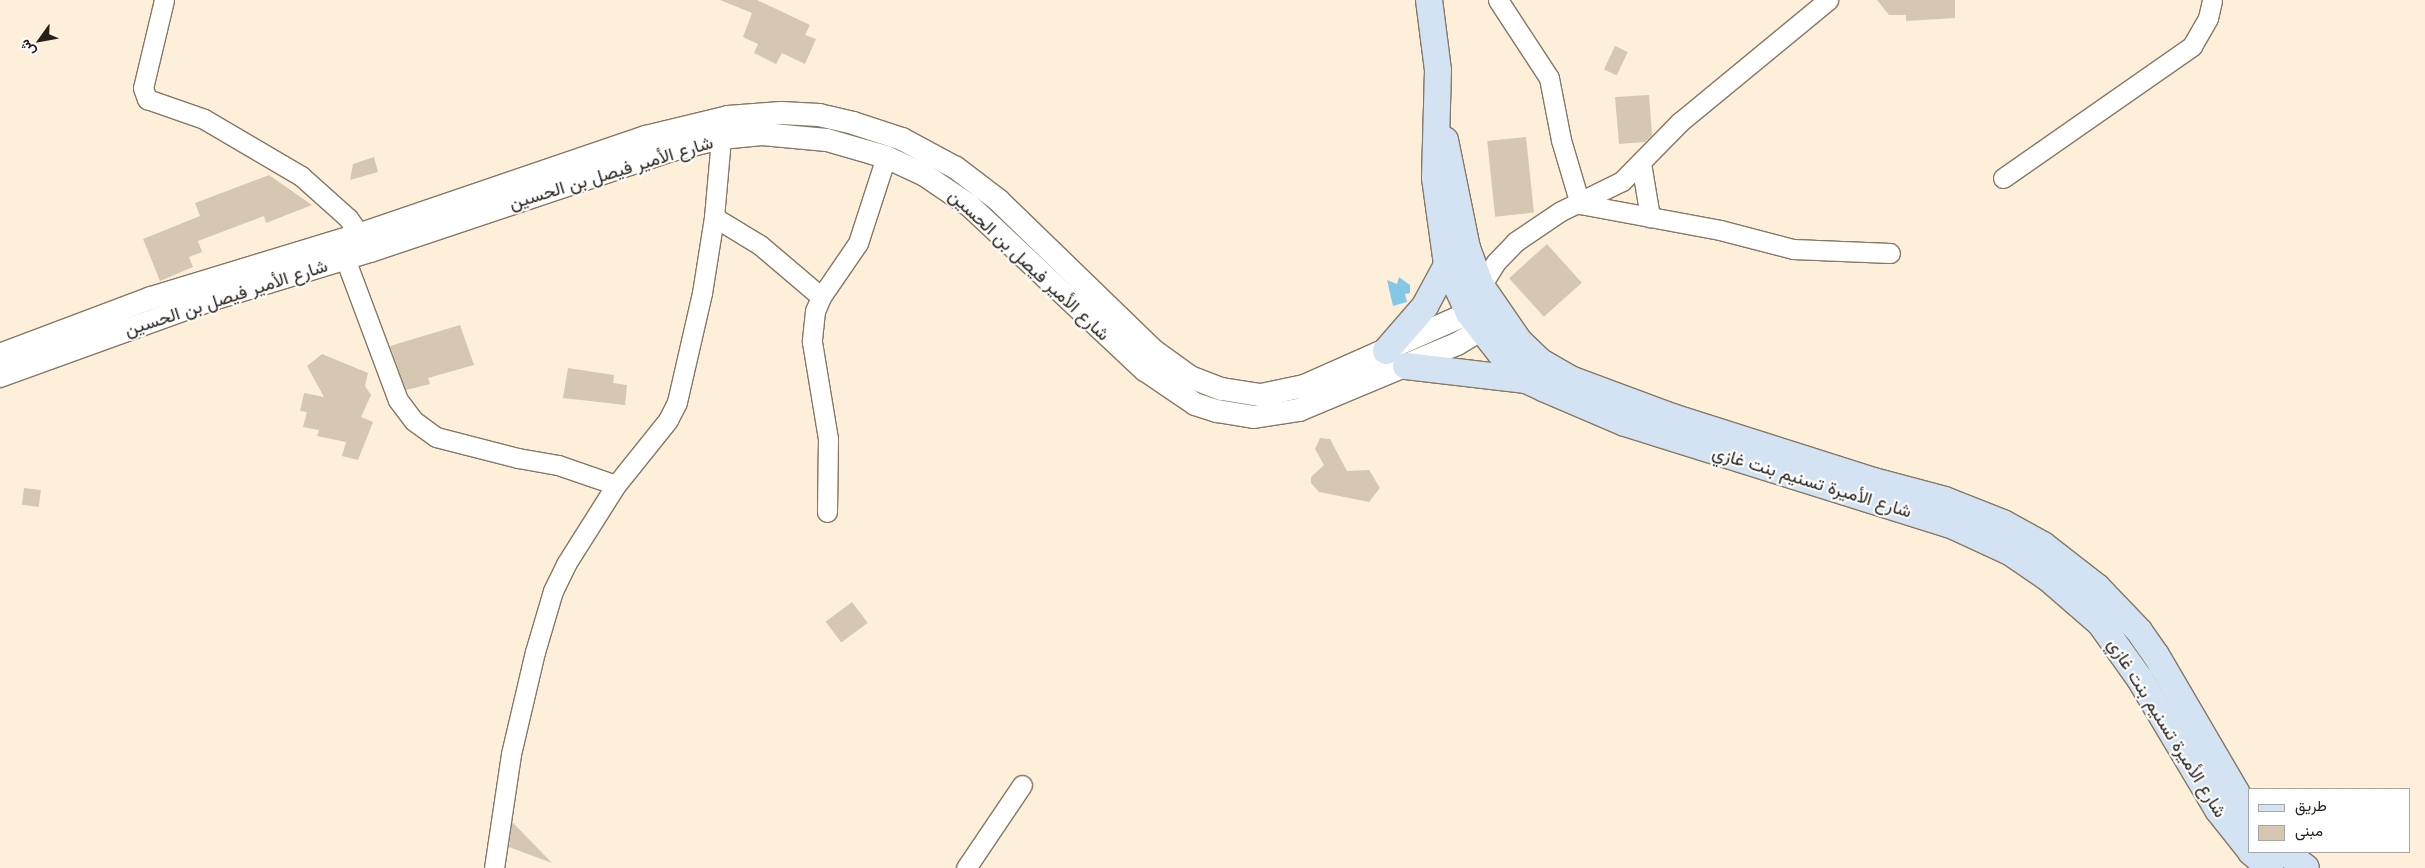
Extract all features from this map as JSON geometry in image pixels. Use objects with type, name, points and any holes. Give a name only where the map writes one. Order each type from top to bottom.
[{"type":"main road","name":"شارع الأميرة تسنيم بنت غازي","points":[[1429,0],[1435,41],[1439,114],[1435,178],[1447,265],[1526,380],[1625,423],[1951,525],[2010,552],[2048,578],[2104,629],[2140,679],[2218,810],[2248,848]]},
{"type":"main road","name":"شارع الأميرة تسنيم بنت غازي","points":[[1439,114],[1467,248],[1480,286],[1485,320],[1535,357],[1570,379],[1672,416],[1874,482],[1945,500],[2003,523],[2042,546],[2097,587],[2139,631],[2156,655],[2248,812]]},
{"type":"main road","points":[[1447,265],[1396,359],[1526,380]]},
{"type":"main road","name":"شارع الأميرة تسنيم بنت غازي","points":[[2252,853],[2270,868]]},
{"type":"main road","points":[[2286,853],[2306,868]]},
{"type":"street","points":[[164,0],[143,88],[147,99],[204,119],[262,150],[301,176],[332,202],[366,243]]},
{"type":"street","points":[[1498,0],[1549,78],[1561,140],[1580,204]]},
{"type":"street","points":[[1480,286],[1496,262],[1515,242],[1561,211],[1580,204],[1616,185],[1641,163],[1680,122],[1828,0]]},
{"type":"street","points":[[2002,178],[2192,46],[2208,18],[2212,0]]},
{"type":"street","name":"شارع الأمير فيصل بن الحسين","points":[[366,243],[646,137],[691,124],[764,114],[820,115],[902,139],[980,184],[1154,351],[1174,367],[1207,384],[1239,393],[1277,393],[1396,359]]},
{"type":"street","name":"شارع الأمير فيصل بن الحسين","points":[[0,355],[151,298],[366,243],[664,152],[721,138],[762,134],[827,140],[886,157],[923,174],[969,205],[1119,348],[1174,392],[1195,404],[1235,414],[1275,415],[1299,410],[1396,359],[1485,320]]},
{"type":"street","points":[[494,868],[511,754],[549,603],[566,564],[616,485],[668,420],[677,402],[702,293],[714,217],[721,138]]},
{"type":"street","points":[[827,512],[828,439],[812,342],[815,311],[821,297],[858,243],[886,157]]},
{"type":"street","points":[[1641,163],[1650,217]]},
{"type":"street","points":[[1580,204],[1650,217],[1792,249],[1890,252]]},
{"type":"street","points":[[714,217],[760,245],[821,297]]},
{"type":"street","points":[[341,250],[398,400],[424,430],[436,437],[518,458],[558,465],[616,485]]},
{"type":"street","name":"شارع الأمير فيصل بن الحسين","points":[[0,376],[341,250]]},
{"type":"street","points":[[966,868],[1022,785]]},
{"type":"water","points":[[1399,277],[1410,285],[1410,293],[1405,294],[1407,302],[1393,306],[1387,280],[1397,284]]},
{"type":"building","points":[[720,0],[757,0],[810,25],[805,35],[816,39],[805,64],[782,53],[776,64],[754,53],[758,44],[743,37],[752,13]]},
{"type":"building","points":[[1877,0],[1955,0],[1955,18],[1906,21],[1906,15],[1889,15]]},
{"type":"building","points":[[1615,46],[1628,52],[1617,75],[1604,70]]},
{"type":"building","points":[[1649,95],[1652,135],[1645,142],[1619,144],[1615,97]]},
{"type":"building","points":[[1526,137],[1534,213],[1495,217],[1487,141]]},
{"type":"building","points":[[374,157],[378,172],[350,180],[353,164]]},
{"type":"building","points":[[269,175],[312,205],[266,223],[264,216],[198,241],[202,252],[189,257],[193,267],[160,281],[143,239],[200,216],[195,203]]},
{"type":"building","points":[[1547,244],[1582,283],[1544,317],[1509,278]]},
{"type":"building","points":[[460,325],[474,365],[428,378],[430,384],[406,390],[390,346]]},
{"type":"building","points":[[322,354],[368,373],[365,386],[371,395],[361,417],[373,422],[358,460],[342,456],[346,442],[317,436],[319,430],[303,427],[307,412],[300,411],[304,393],[324,397],[307,366]]},
{"type":"building","points":[[568,368],[614,375],[613,383],[627,385],[625,405],[563,398]]},
{"type":"building","points":[[1320,438],[1330,439],[1347,471],[1369,470],[1380,488],[1369,502],[1319,492],[1311,483],[1311,477],[1324,465],[1315,449]]},
{"type":"building","points":[[24,488],[41,490],[39,507],[22,505]]},
{"type":"building","points":[[852,602],[868,623],[841,643],[826,622]]},
{"type":"building","points":[[512,822],[517,827],[552,863],[509,847]]}]
